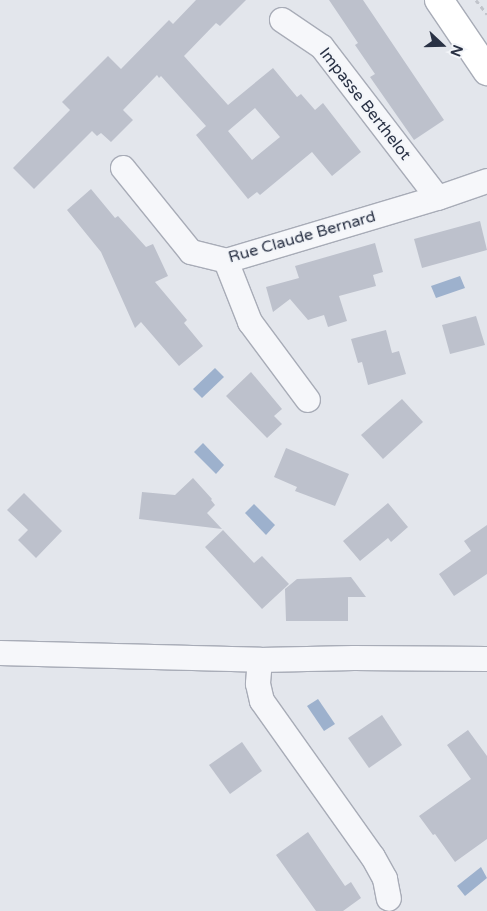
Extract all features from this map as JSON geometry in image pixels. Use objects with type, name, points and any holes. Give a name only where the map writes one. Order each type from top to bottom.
[{"type":"street","points":[[439,0],[487,71]]},
{"type":"street","name":"Impasse Berthelot","points":[[282,20],[322,47],[438,198]]},
{"type":"street","name":"Rue Claude Bernard","points":[[123,168],[191,252],[226,261],[438,198],[487,181]]},
{"type":"street","points":[[226,261],[250,322],[308,400]]},
{"type":"street","points":[[0,653],[260,660],[354,658],[487,659]]},
{"type":"street","points":[[260,660],[258,684],[262,701],[373,857],[385,879],[389,900]]},
{"type":"path","points":[[476,0],[487,14]]},
{"type":"water","points":[[460,276],[465,288],[436,298],[431,286]]},
{"type":"water","points":[[215,368],[224,377],[202,398],[193,389]]},
{"type":"water","points":[[203,443],[224,465],[216,474],[194,452]]},
{"type":"water","points":[[254,504],[275,525],[266,535],[245,513]]},
{"type":"water","points":[[318,699],[335,724],[324,731],[307,706]]},
{"type":"water","points":[[481,867],[487,878],[465,896],[457,886]]},
{"type":"building","points":[[196,0],[246,0],[220,26],[216,23],[184,56],[228,105],[273,68],[297,97],[301,94],[315,110],[323,103],[361,152],[332,176],[312,152],[260,195],[257,192],[248,199],[196,135],[206,126],[161,76],[159,78],[157,75],[123,110],[133,120],[111,142],[101,133],[97,136],[92,131],[34,189],[13,168],[70,110],[62,102],[108,56],[121,69],[169,20],[173,24]],"holes":[[[255,108],[280,137],[252,160],[228,131]]]},
{"type":"building","points":[[329,0],[363,0],[444,120],[414,140],[370,77],[375,74],[355,45],[358,43]]},
{"type":"building","points":[[91,189],[115,218],[118,216],[146,247],[153,244],[168,276],[155,282],[187,320],[184,323],[203,346],[179,366],[141,322],[135,328],[101,252],[67,210]]},
{"type":"building","points":[[480,221],[487,250],[422,268],[414,239]]},
{"type":"building","points":[[375,243],[383,272],[373,275],[376,286],[339,296],[347,321],[328,327],[324,315],[308,320],[290,299],[273,312],[266,287],[299,278],[295,266]]},
{"type":"building","points":[[476,316],[485,345],[450,354],[442,325]]},
{"type":"building","points":[[386,330],[392,353],[399,351],[406,374],[368,385],[362,362],[358,363],[351,339]]},
{"type":"building","points":[[251,372],[282,409],[274,416],[282,424],[267,438],[226,396]]},
{"type":"building","points":[[402,399],[423,422],[383,459],[361,435]]},
{"type":"building","points":[[286,448],[349,474],[335,506],[295,491],[297,487],[274,477]]},
{"type":"building","points":[[193,478],[212,499],[215,505],[207,513],[222,529],[139,519],[142,492],[175,495]]},
{"type":"building","points":[[24,493],[62,531],[36,558],[18,540],[28,530],[7,510]]},
{"type":"building","points":[[388,503],[408,527],[391,542],[388,538],[360,561],[343,541]]},
{"type":"building","points":[[487,525],[487,574],[454,596],[439,574],[471,551],[464,541]]},
{"type":"building","points":[[223,530],[254,563],[262,556],[289,584],[262,609],[205,547]]},
{"type":"building","points":[[351,577],[366,597],[348,597],[348,621],[286,621],[285,589],[297,579]]},
{"type":"building","points":[[382,715],[402,745],[369,768],[348,738]]},
{"type":"building","points":[[468,730],[487,756],[487,839],[455,862],[435,834],[433,835],[419,816],[471,779],[447,745]]},
{"type":"building","points":[[242,742],[262,771],[230,794],[209,765]]},
{"type":"building","points":[[308,832],[345,886],[351,882],[361,898],[343,911],[316,911],[276,855]]}]
